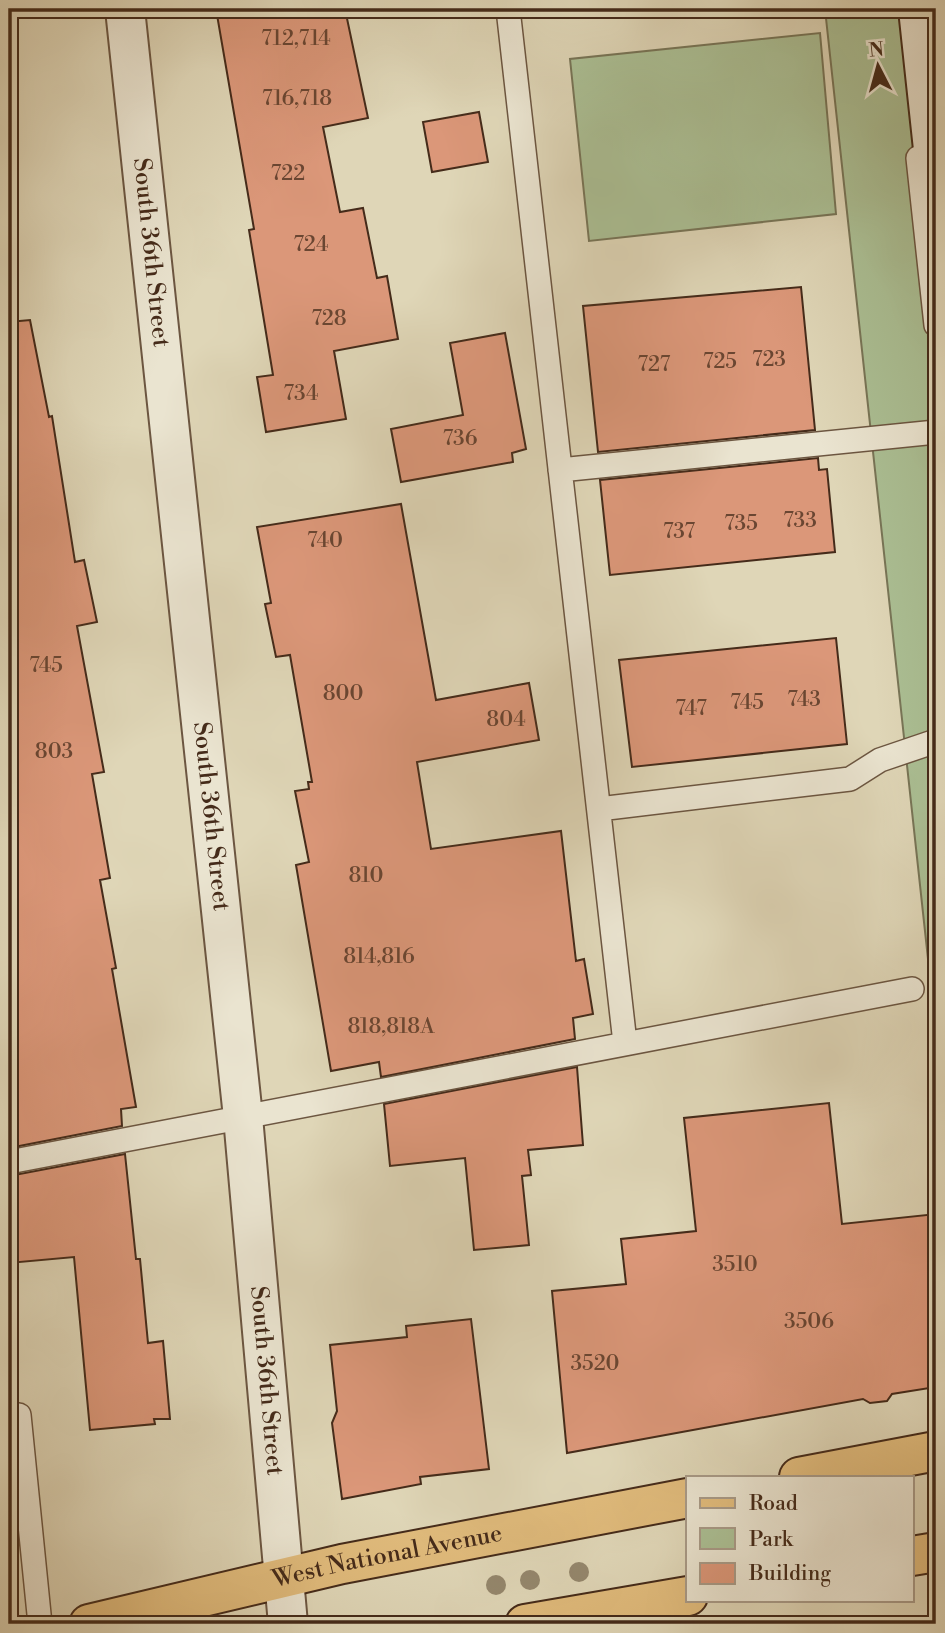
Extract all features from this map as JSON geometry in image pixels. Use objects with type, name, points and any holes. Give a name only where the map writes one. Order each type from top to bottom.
[{"type":"main road","points":[[804,1476],[936,1451]]},
{"type":"main road","name":"West National Avenue","points":[[89,1624],[342,1564],[686,1498]]},
{"type":"main road","points":[[914,1556],[936,1552]]},
{"type":"main road","points":[[525,1624],[686,1595]]},
{"type":"street","name":"South 36th Street","points":[[125,9],[243,1117],[288,1624]]},
{"type":"street","points":[[918,9],[936,177]]},
{"type":"lane","points":[[508,9],[625,1044]]},
{"type":"lane","points":[[902,9],[936,325]]},
{"type":"lane","points":[[560,470],[936,432]]},
{"type":"lane","points":[[599,809],[850,779],[880,760],[936,741]]},
{"type":"lane","points":[[9,1162],[912,989]]},
{"type":"lane","points":[[19,1415],[40,1624]]},
{"type":"green space","points":[[825,9],[936,9],[936,980],[931,980],[929,968]]},
{"type":"green space","points":[[820,33],[836,214],[589,241],[570,59]]},
{"type":"building","points":[[216,9],[345,9],[368,118],[323,127],[340,212],[363,208],[377,278],[387,276],[398,339],[334,351],[346,419],[266,432],[257,377],[273,375],[249,230],[254,229]]},
{"type":"building","points":[[479,112],[488,162],[432,172],[423,122]]},
{"type":"building","points":[[801,287],[815,430],[598,452],[583,306]]},
{"type":"building","points":[[30,320],[49,417],[52,416],[75,562],[84,560],[97,622],[77,626],[104,772],[92,774],[110,878],[100,880],[136,1107],[121,1109],[122,1126],[9,1148],[9,322]]},
{"type":"building","points":[[505,333],[526,449],[512,453],[513,462],[401,482],[391,429],[463,415],[450,343]]},
{"type":"building","points":[[818,458],[819,470],[827,469],[835,552],[610,575],[600,480]]},
{"type":"building","points":[[401,504],[436,700],[529,683],[539,740],[417,762],[431,849],[561,831],[576,961],[584,959],[593,1014],[573,1018],[575,1039],[381,1077],[379,1062],[331,1071],[296,865],[309,862],[295,791],[309,789],[308,782],[312,782],[290,655],[276,657],[265,604],[271,603],[257,527]]},
{"type":"building","points":[[836,638],[847,744],[632,767],[619,660]]},
{"type":"building","points":[[577,1067],[583,1145],[528,1150],[531,1175],[522,1176],[529,1245],[474,1250],[465,1158],[390,1166],[384,1104]]},
{"type":"building","points":[[829,1103],[842,1224],[936,1214],[936,1387],[892,1394],[887,1401],[870,1403],[863,1399],[567,1453],[552,1291],[626,1284],[621,1239],[696,1231],[684,1118]]},
{"type":"building","points":[[125,1154],[136,1259],[140,1259],[148,1343],[163,1341],[170,1419],[154,1419],[155,1424],[90,1430],[74,1257],[9,1263],[9,1176]]},
{"type":"building","points":[[471,1319],[489,1469],[420,1477],[421,1484],[342,1499],[332,1423],[337,1411],[330,1345],[407,1337],[406,1326]]}]
